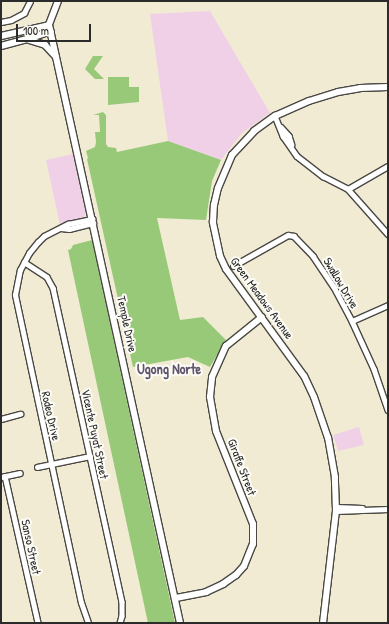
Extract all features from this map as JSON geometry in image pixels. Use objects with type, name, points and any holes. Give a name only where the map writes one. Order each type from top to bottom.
[{"type":"street","points":[[1,22],[11,20],[24,13],[30,1]]},
{"type":"street","points":[[1,46],[28,39],[50,28],[58,1]]},
{"type":"street","points":[[1,36],[50,28]]},
{"type":"street","name":"Temple Drive","points":[[50,28],[176,598],[180,623]]},
{"type":"street","points":[[28,39],[45,45],[54,54],[58,62]]},
{"type":"street","name":"Green Meadows Avenue","points":[[323,623],[336,509],[332,458],[324,424],[304,376],[226,270],[220,256],[214,234],[214,205],[218,188],[232,155],[254,131],[275,116],[309,101],[338,92],[360,88],[388,87]]},
{"type":"street","points":[[275,116],[279,126],[289,136],[292,148],[297,156],[323,176],[348,189],[388,234]]},
{"type":"street","points":[[348,189],[388,166]]},
{"type":"street","name":"Rodeo Drive","points":[[88,623],[81,604],[52,464],[16,303],[17,280],[24,262],[44,236],[60,228],[93,221]]},
{"type":"street","name":"Swallow Drive","points":[[233,266],[292,234],[313,256],[334,287],[352,320],[374,369],[388,410]]},
{"type":"street","name":"Vicente Puyat Street","points":[[24,262],[47,278],[53,288],[122,602],[122,616],[120,623]]},
{"type":"street","points":[[352,320],[388,305]]},
{"type":"street","name":"Giraffe Street","points":[[176,598],[206,592],[223,584],[236,575],[244,566],[253,544],[253,524],[216,431],[210,397],[212,377],[226,346],[262,317]]},
{"type":"street","points":[[1,419],[20,414]]},
{"type":"street","points":[[37,467],[90,456]]},
{"type":"street","points":[[3,477],[20,473]]},
{"type":"street","name":"Sanso Street","points":[[3,477],[38,623]]},
{"type":"street","points":[[336,509],[388,509]]},
{"type":"shaded area","points":[[210,11],[270,113],[242,133],[221,160],[168,141],[150,14]]},
{"type":"shaded area","points":[[73,154],[86,214],[81,220],[60,225],[46,160]]},
{"type":"shaded area","points":[[359,427],[364,445],[338,451],[333,435]]},
{"type":"green space","points":[[93,56],[103,56],[94,69],[104,79],[95,79],[85,69]]},
{"type":"green space","points":[[108,77],[129,77],[129,87],[139,87],[139,102],[108,105]]},
{"type":"green space","points":[[103,112],[106,115],[106,144],[108,147],[116,148],[117,152],[168,141],[221,160],[212,181],[206,220],[157,218],[180,320],[203,317],[226,340],[210,367],[188,357],[133,367],[86,151],[95,147],[95,132],[100,132],[99,115],[93,115]]},
{"type":"green space","points":[[92,240],[175,623],[148,623],[68,250],[71,249],[73,245]]},
{"type":"district","name":"Ugong Norte","points":[[169,369]]}]
